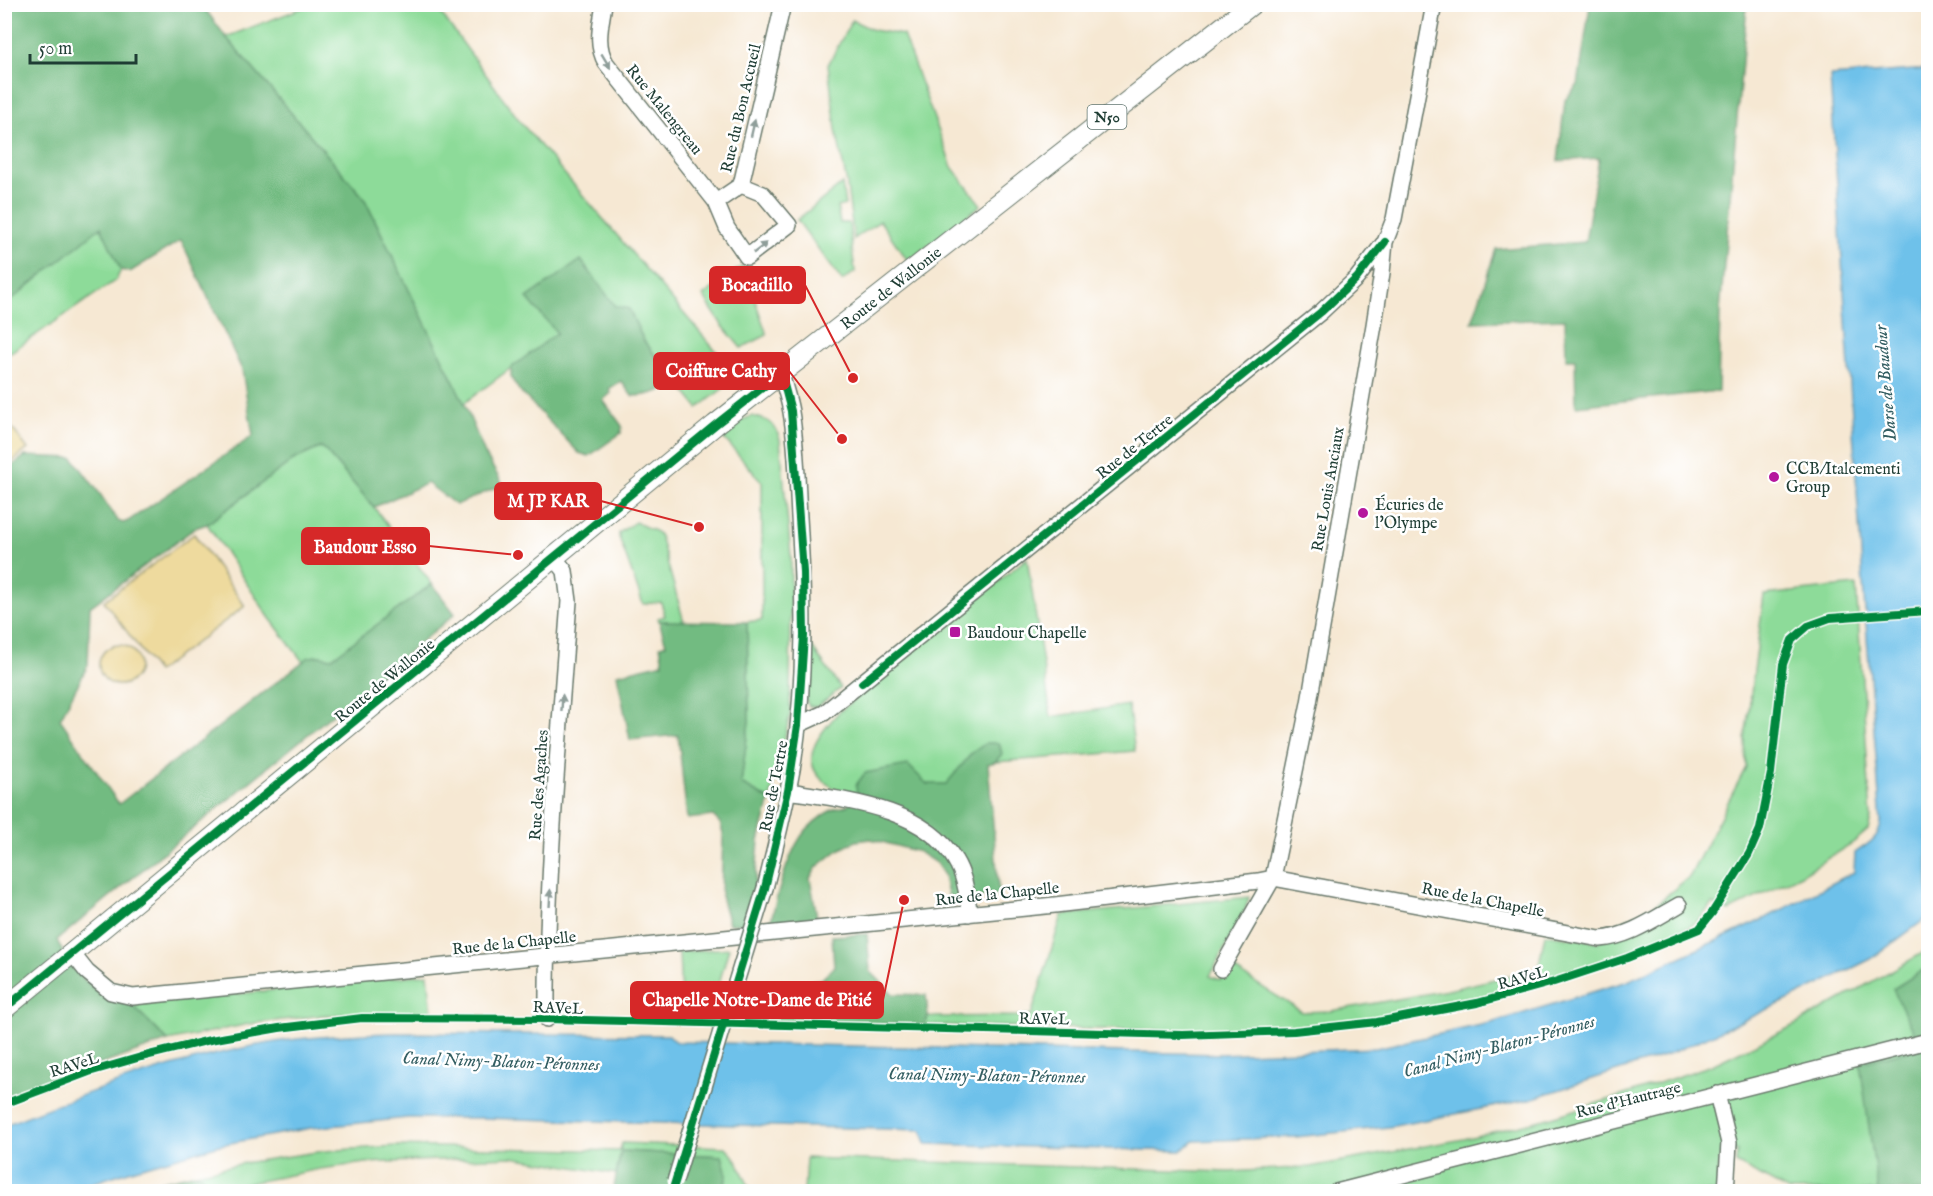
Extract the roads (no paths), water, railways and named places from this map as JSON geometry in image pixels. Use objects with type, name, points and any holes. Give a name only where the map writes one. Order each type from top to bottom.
[{"type":"main road","name":"Route de Wallonie","points":[[4,1009],[781,373],[1252,4]]},
{"type":"street","name":"Rue Malengreau","points":[[604,4],[599,46],[606,63],[716,202],[727,228],[747,257],[789,225],[763,194],[741,185]]},
{"type":"street","name":"Rue du Bon Accueil","points":[[741,185],[783,4]]},
{"type":"street","name":"Rue Louis Anciaux","points":[[1221,969],[1273,878],[1309,703],[1374,325],[1384,242],[1394,219],[1434,4]]},
{"type":"street","points":[[716,202],[741,185]]},
{"type":"street","name":"Rue de Tertre","points":[[798,725],[824,713],[1321,312],[1357,278],[1384,242]]},
{"type":"street","name":"Rue de Tertre","points":[[674,1186],[765,888],[788,791],[798,725],[804,636],[803,572],[791,411],[781,373]]},
{"type":"street","name":"Rue des Agaches","points":[[547,1019],[555,794],[569,601],[566,571],[554,557]]},
{"type":"street","points":[[788,791],[869,804],[923,828],[944,844],[956,861],[964,882],[969,914]]},
{"type":"street","name":"Rue de la Chapelle","points":[[72,953],[87,972],[111,992],[133,997],[969,914],[1273,878],[1599,939],[1616,937],[1633,930],[1679,905]]},
{"type":"street","name":"Rue d'Hautrage","points":[[1336,1191],[1929,1041]]},
{"type":"street","points":[[1717,1094],[1729,1143],[1725,1191]]},
{"type":"water","points":[[1928,69],[1928,917],[1871,959],[1784,1002],[1667,1055],[1527,1100],[1389,1127],[1296,1137],[1194,1141],[1181,1151],[926,1144],[922,1130],[408,1118],[311,1128],[220,1145],[68,1191],[5,1192],[5,1125],[137,1076],[205,1057],[275,1042],[397,1033],[669,1035],[676,1042],[1220,1054],[1376,1048],[1495,1022],[1628,981],[1766,918],[1854,872],[1855,853],[1875,837],[1881,823],[1830,76]]},
{"type":"place","name":"Bocadillo","points":[[853,378]]},
{"type":"place","name":"Coiffure Cathy","points":[[842,439]]},
{"type":"place","name":"CCB/Italcementi Group","points":[[1774,477]]},
{"type":"place","name":"Écuries de l'Olympe","points":[[1363,513]]},
{"type":"place","name":"M JP KAR","points":[[699,527]]},
{"type":"place","name":"Baudour Esso","points":[[518,555]]},
{"type":"place","name":"Baudour Chapelle","points":[[955,632]]},
{"type":"place","name":"Chapelle Notre-Dame de Pitié","points":[[904,900]]},
{"type":"water label","name":"Darse de Baudour","points":[[1885,383]]},
{"type":"water label","name":"Canal Nimy-Blaton-Péronnes","points":[[1499,1046]]},
{"type":"water label","name":"Canal Nimy-Blaton-Péronnes","points":[[501,1061]]},
{"type":"water label","name":"Canal Nimy-Blaton-Péronnes","points":[[987,1075]]}]
